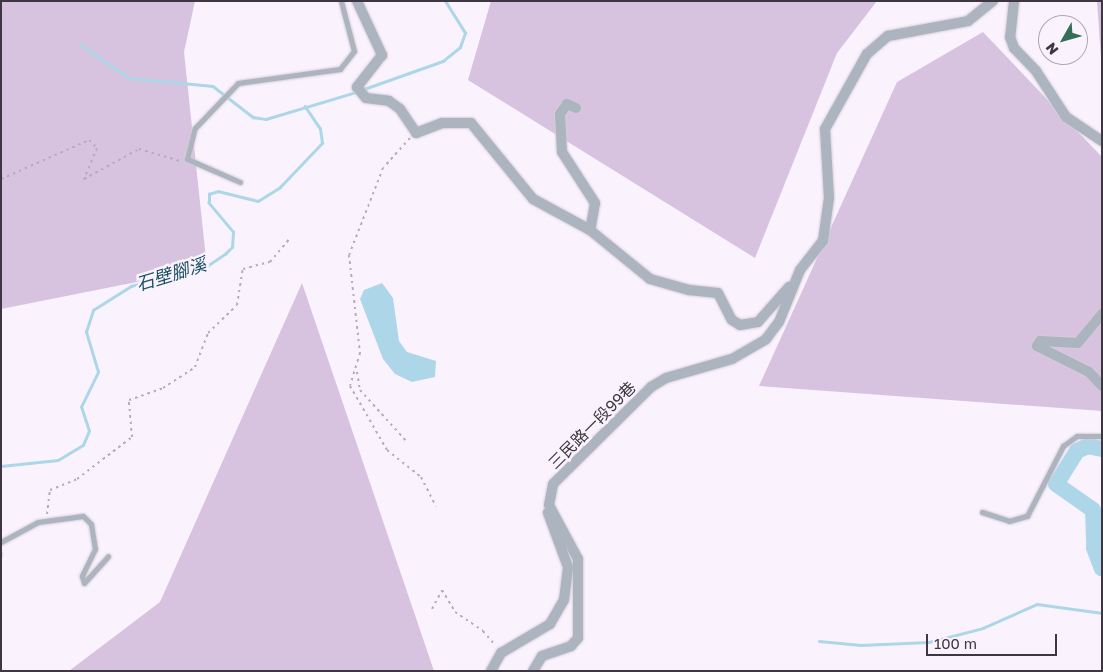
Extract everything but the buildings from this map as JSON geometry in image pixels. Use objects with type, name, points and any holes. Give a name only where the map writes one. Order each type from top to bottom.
[{"type":"street","points":[[357,1],[382,55],[357,87],[366,98],[389,101],[400,109],[416,133],[442,123],[470,123],[505,160],[520,189],[590,230],[650,279],[689,290],[718,293],[732,320],[740,325],[758,322],[771,312],[794,280]]},
{"type":"street","name":"三民路一段99巷","points":[[549,505],[553,484],[622,418],[638,397],[666,378],[732,359],[766,338],[779,322],[794,280],[825,232],[827,120],[851,87],[867,54],[888,36],[968,21],[993,1]]},
{"type":"street","points":[[1014,1],[1010,37],[1014,48],[1036,71],[1066,117],[1102,141]]},
{"type":"street","points":[[576,108],[568,104],[560,114],[562,152],[595,203],[590,230]]},
{"type":"street","points":[[1102,314],[1078,343],[1040,341],[1037,346],[1089,372],[1102,386]]},
{"type":"street","points":[[491,671],[501,653],[550,624],[564,600],[568,567],[551,528],[549,505]]},
{"type":"street","points":[[533,671],[542,656],[571,646],[578,638],[578,559],[549,505]]},
{"type":"lane","points":[[240,182],[187,159],[197,123],[233,86],[332,72],[346,64],[354,51],[341,1]]},
{"type":"lane","points":[[982,512],[1008,521],[1027,516],[1063,446],[1077,436],[1102,436]]},
{"type":"lane","points":[[1,542],[47,519],[83,516],[91,524],[95,549],[82,576],[84,583],[108,556]]},
{"type":"path","points":[[407,442],[360,390],[357,372],[360,353],[349,255],[383,168],[416,133]]},
{"type":"path","points":[[1,179],[89,140],[97,148],[84,179],[139,149],[176,161],[187,159]]},
{"type":"path","points":[[47,519],[50,490],[77,479],[132,437],[129,400],[163,388],[196,366],[208,333],[237,305],[243,269],[270,262],[290,238]]},
{"type":"path","points":[[357,372],[350,380],[354,395],[387,450],[422,477],[436,506]]},
{"type":"path","points":[[432,609],[442,590],[449,606],[483,631],[501,653]]},
{"type":"shaded area","points":[[1,1],[195,1],[184,52],[207,268],[1,309]]},
{"type":"shaded area","points":[[491,1],[877,1],[837,53],[755,258],[468,80]]},
{"type":"shaded area","points":[[1097,1],[1102,1],[1102,72]]},
{"type":"shaded area","points":[[983,32],[1102,157],[1102,411],[759,386],[897,82]]},
{"type":"shaded area","points":[[302,283],[434,671],[69,671],[160,602]]},
{"type":"water","points":[[382,283],[393,298],[399,341],[407,352],[436,361],[435,377],[412,382],[395,374],[383,359],[360,299],[364,290]]},
{"type":"waterway","name":"石壁腳溪","points":[[364,89],[443,61],[460,47],[465,33],[445,1]]},
{"type":"waterway","points":[[80,44],[129,78],[213,86],[253,117],[266,119],[356,92]]},
{"type":"waterway","name":"石壁腳溪","points":[[1,466],[58,460],[83,445],[89,431],[81,407],[98,372],[86,332],[93,310],[131,286],[207,266],[225,254],[232,247],[233,232],[209,203],[209,194],[218,191],[258,201],[280,187],[322,143],[320,129],[305,107]]},
{"type":"waterway","points":[[1102,449],[1088,446],[1077,451],[1056,484],[1093,510],[1094,548],[1102,569]]},
{"type":"waterway","points":[[819,641],[861,645],[929,642],[983,628],[1037,604],[1102,613]]}]
